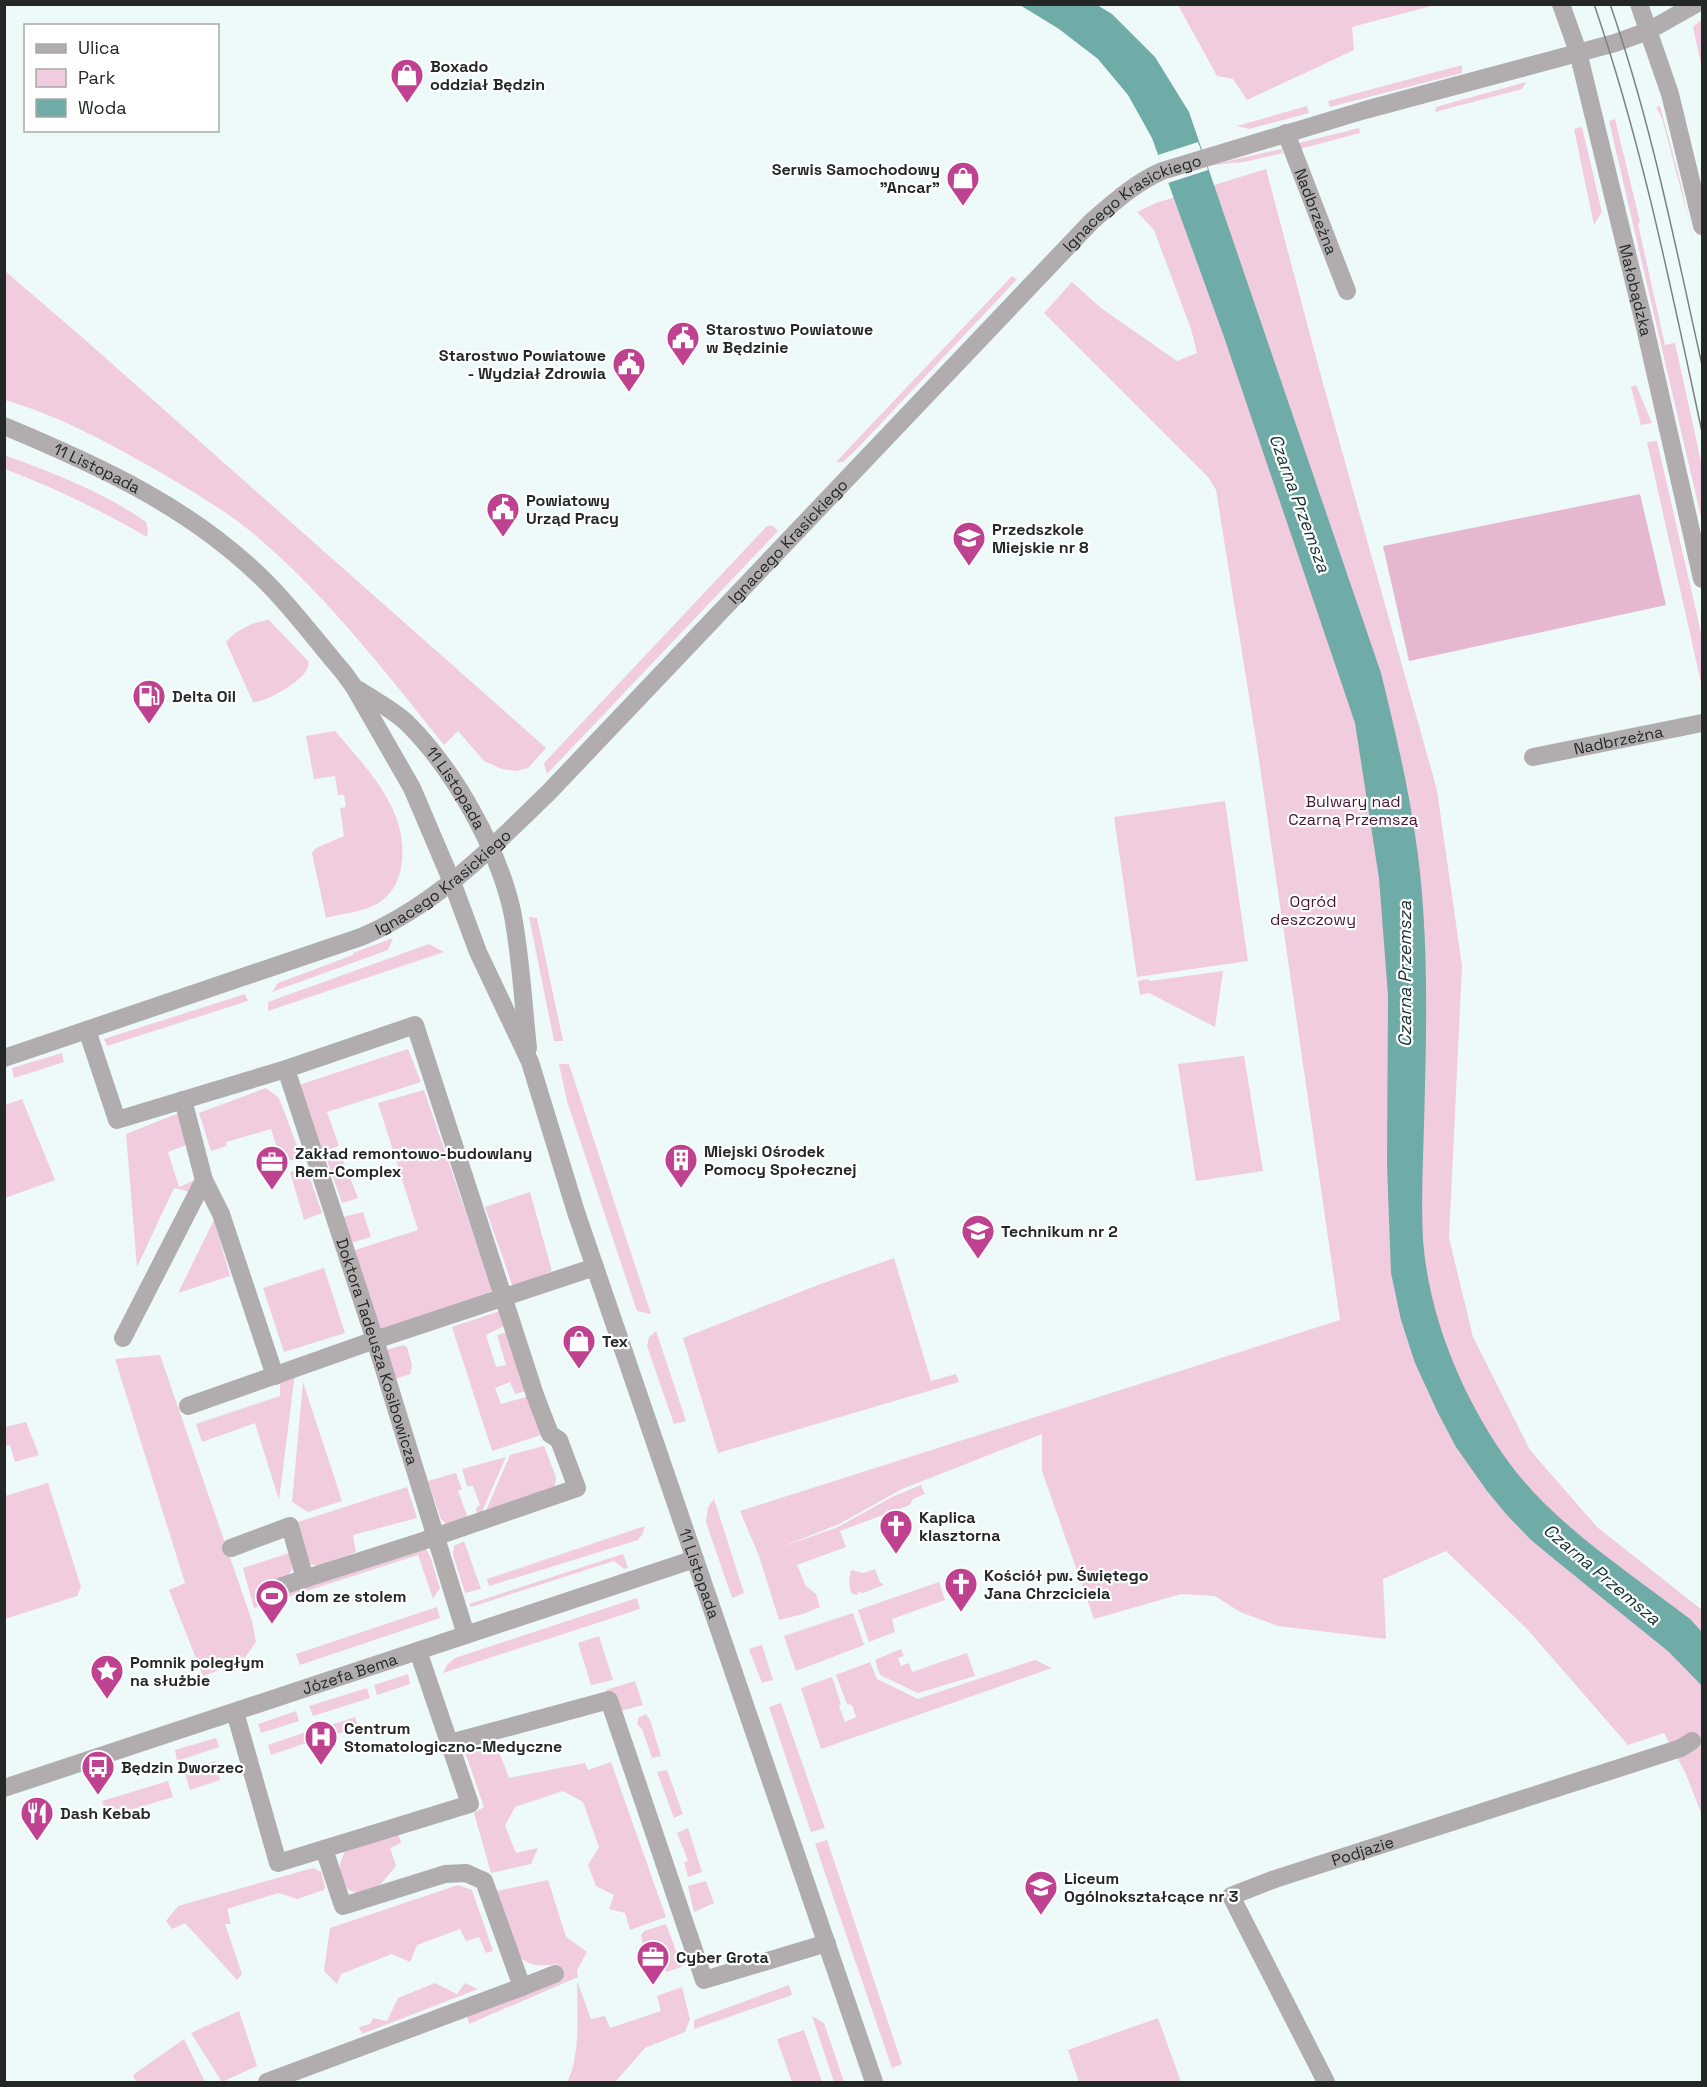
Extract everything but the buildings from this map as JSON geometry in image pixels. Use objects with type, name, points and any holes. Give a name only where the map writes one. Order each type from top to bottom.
[{"type":"street","name":"Małobądzka","points":[[1561,4],[1578,52],[1644,323],[1702,579]]},
{"type":"street","points":[[1639,4],[1670,94],[1702,226]]},
{"type":"street","name":"Ignacego Krasickiego","points":[[4,1058],[361,937],[390,924],[452,882],[550,791],[1092,221],[1129,189],[1162,171],[1206,157],[1608,45],[1648,31],[1696,4]]},
{"type":"street","name":"Nadbrzeżna","points":[[1286,133],[1347,291]]},
{"type":"street","name":"11 Listopada","points":[[8,428],[41,440],[149,493],[243,560],[267,583],[354,687],[412,788],[452,882],[478,952],[530,1062],[595,1267],[874,2082]]},
{"type":"street","name":"11 Listopada","points":[[354,687],[407,723],[446,770],[491,847],[512,911],[530,1062]]},
{"type":"street","name":"Nadbrzeżna","points":[[1533,757],[1702,723]]},
{"type":"street","points":[[87,1030],[117,1120],[286,1069],[415,1025],[502,1298],[550,1434],[559,1440],[577,1488],[282,1586]]},
{"type":"street","name":"Doktora Tadeusza Kosibowicza","points":[[286,1069],[375,1340],[466,1635]]},
{"type":"street","points":[[183,1100],[204,1179],[221,1214],[275,1376]]},
{"type":"street","points":[[123,1338],[204,1179]]},
{"type":"street","points":[[188,1406],[375,1340],[595,1267]]},
{"type":"street","points":[[231,1548],[290,1526],[305,1579]]},
{"type":"street","name":"Józefa Bema","points":[[4,1788],[695,1559]]},
{"type":"street","points":[[235,1712],[278,1863],[470,1804],[418,1651]]},
{"type":"street","points":[[450,1743],[609,1700],[704,1980],[827,1944]]},
{"type":"street","name":"Podjazie","points":[[1326,2082],[1231,1896],[1258,1885],[1681,1748],[1692,1741]]},
{"type":"street","points":[[324,1849],[343,1906],[445,1874],[466,1873],[484,1881],[522,1987]]},
{"type":"street","points":[[267,2082],[555,1974]]},
{"type":"green space","points":[[1178,5],[1435,5],[1352,27],[1354,50],[1247,100],[1233,79],[1217,76]]},
{"type":"green space","points":[[1702,19],[1702,68],[1693,27]]},
{"type":"green space","points":[[1462,65],[1462,73],[1330,107],[1328,101]]},
{"type":"green space","points":[[1526,82],[1522,89],[1435,112],[1436,107]]},
{"type":"green space","points":[[1307,106],[1309,113],[1249,129],[1237,126]]},
{"type":"green space","points":[[1660,106],[1682,188],[1702,284],[1687,213],[1662,118],[1656,107]]},
{"type":"green space","points":[[1615,119],[1640,222],[1638,224],[1665,345],[1675,343],[1702,466],[1702,521],[1609,121]]},
{"type":"green space","points":[[1582,127],[1602,212],[1594,225],[1574,129]]},
{"type":"green space","points":[[1359,128],[1360,133],[1300,149],[1299,143]]},
{"type":"green space","points":[[1281,149],[1283,153],[1244,162],[1211,165]]},
{"type":"green space","name":"Bulwary nad Czarną Przemszą","points":[[1266,169],[1321,376],[1437,790],[1462,966],[1449,1238],[1473,1337],[1530,1450],[1597,1527],[1702,1610],[1702,1815],[1685,1772],[1664,1733],[1628,1745],[1527,1629],[1446,1551],[1383,1579],[1386,1639],[1278,1626],[1240,1612],[1215,1596],[1181,1594],[1094,1619],[1042,1471],[1042,1434],[902,1489],[839,1524],[779,1548],[838,1527],[894,1496],[921,1485],[925,1494],[913,1499],[910,1505],[840,1531],[846,1547],[797,1565],[806,1586],[816,1594],[820,1607],[779,1620],[759,1556],[740,1511],[1340,1320],[1257,746],[1216,490],[1209,478],[1044,313],[1072,282],[1101,308],[1177,361],[1197,353],[1191,329],[1154,230],[1137,212],[1156,203]]},
{"type":"green space","points":[[5,271],[546,748],[528,768],[516,771],[502,769],[484,761],[458,731],[444,745],[358,639],[312,588],[262,541],[227,514],[165,475],[107,443],[46,414],[5,400]]},
{"type":"green space","points":[[1012,276],[1017,279],[853,453],[843,462],[836,462]]},
{"type":"green space","points":[[1636,385],[1652,423],[1641,425],[1631,387]]},
{"type":"green space","points":[[1657,441],[1702,637],[1702,687],[1647,442]]},
{"type":"green space","points":[[4,455],[59,476],[113,501],[146,522],[147,537],[77,500],[5,469]]},
{"type":"green space","points":[[767,526],[773,526],[778,531],[547,774],[544,763]]},
{"type":"green space","points":[[269,620],[309,662],[307,670],[290,686],[273,696],[253,702],[226,642],[246,627]]},
{"type":"green space","points":[[335,731],[384,793],[400,828],[402,848],[398,878],[391,892],[384,899],[368,908],[326,918],[312,853],[316,848],[344,836],[340,808],[346,807],[344,795],[338,795],[335,776],[314,779],[306,736]]},
{"type":"green space","points":[[1225,801],[1248,961],[1137,977],[1114,817]]},
{"type":"green space","points":[[529,917],[537,918],[563,1041],[554,1041]]},
{"type":"green space","points":[[393,938],[388,950],[272,992],[278,983]]},
{"type":"green space","points":[[429,944],[444,952],[268,1011],[268,1002]]},
{"type":"green space","points":[[1223,971],[1215,1027],[1149,993],[1140,995],[1138,981]]},
{"type":"green space","points":[[245,994],[248,1001],[107,1046],[104,1039]]},
{"type":"green space","points":[[408,1049],[421,1082],[327,1112],[339,1146],[321,1152],[296,1086]]},
{"type":"green space","points":[[62,1053],[64,1062],[14,1078],[12,1068]]},
{"type":"green space","points":[[1244,1056],[1263,1171],[1196,1181],[1178,1064]]},
{"type":"green space","points":[[559,1064],[569,1064],[651,1314],[637,1311],[567,1101]]},
{"type":"green space","points":[[266,1088],[279,1098],[303,1162],[280,1158],[271,1129],[226,1142],[227,1146],[211,1151],[199,1113]]},
{"type":"green space","points":[[424,1090],[492,1289],[490,1293],[381,1331],[352,1251],[418,1230],[378,1103]]},
{"type":"green space","points":[[22,1099],[55,1180],[5,1198],[5,1105]]},
{"type":"green space","points":[[179,1113],[189,1144],[168,1152],[179,1187],[193,1181],[194,1193],[174,1188],[137,1267],[126,1134]]},
{"type":"green space","points":[[341,1155],[358,1198],[342,1203],[327,1160]]},
{"type":"green space","points":[[306,1167],[322,1213],[304,1220],[290,1172]]},
{"type":"green space","points":[[530,1192],[552,1271],[513,1287],[485,1207]]},
{"type":"green space","points":[[363,1212],[371,1237],[350,1243],[343,1217]]},
{"type":"green space","points":[[214,1220],[230,1276],[178,1293]]},
{"type":"green space","points":[[894,1258],[931,1381],[956,1374],[959,1382],[718,1453],[683,1338]]},
{"type":"green space","points":[[324,1268],[345,1333],[284,1352],[263,1288]]},
{"type":"green space","points":[[500,1311],[504,1326],[486,1335],[496,1367],[506,1365],[497,1335],[508,1332],[526,1391],[515,1394],[510,1382],[495,1388],[501,1404],[529,1396],[541,1435],[492,1451],[452,1327]]},
{"type":"green space","points":[[656,1331],[686,1421],[674,1424],[647,1346],[649,1337]]},
{"type":"green space","points":[[403,1345],[407,1347],[412,1365],[410,1374],[395,1379],[384,1351]]},
{"type":"green space","points":[[160,1355],[252,1621],[256,1642],[242,1662],[203,1676],[169,1590],[185,1583],[115,1359]]},
{"type":"green space","points":[[295,1373],[279,1500],[255,1423],[202,1442],[196,1424],[280,1396],[280,1378]]},
{"type":"green space","points":[[303,1382],[342,1501],[308,1512],[292,1502]]},
{"type":"green space","points":[[26,1422],[39,1455],[15,1462],[10,1445],[5,1446],[5,1427]]},
{"type":"green space","points":[[544,1446],[556,1477],[555,1486],[485,1513],[510,1455]]},
{"type":"green space","points":[[506,1457],[481,1514],[478,1515],[476,1508],[480,1505],[473,1486],[467,1486],[462,1469]]},
{"type":"green space","points":[[456,1473],[462,1489],[458,1491],[468,1518],[446,1524],[441,1519],[428,1481]]},
{"type":"green space","points":[[48,1483],[81,1587],[77,1596],[5,1619],[5,1496]]},
{"type":"green space","points":[[407,1487],[417,1518],[353,1535],[356,1552],[320,1566],[310,1564],[298,1522]]},
{"type":"green space","points":[[714,1499],[744,1593],[732,1598],[706,1522],[708,1507]]},
{"type":"green space","points":[[645,1526],[638,1540],[489,1586],[487,1579]]},
{"type":"green space","points":[[464,1541],[481,1589],[465,1593],[453,1555],[454,1546]]},
{"type":"green space","points":[[423,1545],[430,1556],[440,1588],[433,1599],[418,1555],[254,1608],[243,1568],[289,1553],[292,1569],[288,1576]]},
{"type":"green space","points":[[623,1554],[628,1568],[624,1569],[614,1561],[471,1607],[469,1604]]},
{"type":"green space","points":[[875,1569],[880,1582],[884,1585],[863,1593],[859,1592],[857,1595],[851,1593],[849,1581],[851,1570],[863,1573]]},
{"type":"green space","points":[[939,1582],[945,1600],[892,1619],[895,1632],[869,1642],[858,1610]]},
{"type":"green space","points":[[637,1598],[640,1609],[443,1673],[447,1665],[455,1658]]},
{"type":"green space","points":[[437,1607],[440,1618],[300,1665],[296,1654]]},
{"type":"green space","points":[[853,1613],[864,1645],[796,1671],[784,1636]]},
{"type":"green space","points":[[599,1636],[613,1680],[591,1685],[578,1643]]},
{"type":"green space","points":[[762,1645],[773,1680],[762,1683],[749,1649]]},
{"type":"green space","points":[[901,1649],[904,1656],[898,1658],[901,1666],[909,1663],[912,1672],[967,1653],[975,1676],[918,1693],[880,1675],[875,1660]]},
{"type":"green space","points":[[1035,1660],[1052,1668],[821,1749],[801,1688],[832,1677],[845,1722],[856,1717],[852,1705],[847,1704],[836,1675],[870,1662],[877,1679],[918,1699]]},
{"type":"green space","points":[[408,1674],[410,1684],[377,1695],[374,1685]]},
{"type":"green space","points":[[635,1681],[643,1705],[617,1712],[606,1690]]},
{"type":"green space","points":[[367,1688],[370,1698],[313,1716],[309,1706]]},
{"type":"green space","points":[[781,1703],[825,1828],[811,1832],[769,1707]]},
{"type":"green space","points":[[296,1711],[299,1721],[261,1733],[258,1724]]},
{"type":"green space","points":[[646,1714],[661,1756],[652,1758],[642,1729],[637,1724],[639,1717]]},
{"type":"green space","points":[[355,1717],[358,1727],[320,1740],[316,1730]]},
{"type":"green space","points":[[306,1732],[309,1742],[271,1755],[268,1745]]},
{"type":"green space","points":[[216,1738],[219,1747],[177,1761],[175,1750]]},
{"type":"green space","points":[[496,1744],[509,1778],[585,1763],[588,1770],[611,1762],[666,1917],[630,1930],[625,1913],[609,1909],[614,1895],[596,1886],[588,1865],[599,1847],[583,1802],[563,1791],[515,1807],[505,1826],[516,1853],[538,1848],[531,1864],[491,1873],[474,1813],[484,1807],[465,1752]]},
{"type":"green space","points":[[215,1761],[220,1780],[190,1790],[184,1770]]},
{"type":"green space","points":[[667,1770],[683,1814],[674,1818],[657,1772]]},
{"type":"green space","points":[[168,1781],[173,1797],[107,1817],[102,1801]]},
{"type":"green space","points":[[688,1828],[702,1872],[688,1877],[684,1862],[688,1861],[677,1833]]},
{"type":"green space","points":[[398,1833],[401,1843],[390,1848],[396,1866],[374,1892],[358,1893],[348,1889],[340,1873],[341,1860],[347,1849]]},
{"type":"green space","points":[[827,1840],[902,2064],[892,2068],[815,1844]]},
{"type":"green space","points":[[313,1868],[321,1872],[324,1890],[297,1899],[278,1893],[227,1909],[231,1924],[225,1924],[242,1974],[237,1980],[185,1923],[172,1929],[166,1921],[178,1906]]},
{"type":"green space","points":[[548,1880],[566,1937],[587,1952],[577,1970],[578,1977],[469,2024],[467,2016],[560,1978],[557,1964],[534,1964],[525,1961],[517,1953],[497,1891]]},
{"type":"green space","points":[[706,1881],[714,1903],[694,1912],[688,1886]]},
{"type":"green space","points":[[458,1885],[472,1890],[493,1951],[486,1953],[479,1937],[466,1941],[460,1929],[417,1945],[410,1962],[392,1954],[341,1974],[337,1984],[324,1971],[330,1928]]},
{"type":"green space","points":[[666,1924],[682,1967],[666,1972],[663,1963],[641,1969],[645,1955],[641,1935],[644,1931]]},
{"type":"green space","points":[[577,1981],[591,2019],[605,2016],[610,2028],[661,2011],[657,1996],[682,1987],[690,2019],[685,2032],[645,2048],[615,2082],[567,2082],[576,2047]]},
{"type":"green space","points":[[435,1983],[457,1994],[465,1983],[478,1989],[362,2034],[359,2027],[370,2024],[373,2018],[387,2021],[398,1998]]},
{"type":"green space","points":[[789,1985],[792,1995],[694,2029],[694,2020]]},
{"type":"green space","points":[[239,2011],[257,2066],[222,2082],[191,2033]]},
{"type":"green space","points":[[812,2016],[824,2023],[844,2082],[834,2082]]},
{"type":"green space","points":[[1158,2018],[1181,2082],[1079,2082],[1068,2050]]},
{"type":"green space","points":[[804,2030],[822,2082],[792,2082],[777,2039]]},
{"type":"green space","points":[[184,2039],[205,2082],[136,2082],[133,2075]]},
{"type":"shaded area","points":[[1640,494],[1666,605],[1409,661],[1383,546]]},
{"type":"water","name":"Czarna Przemsza","points":[[1020,5],[1097,5],[1112,14],[1155,57],[1189,112],[1381,673],[1401,760],[1413,819],[1421,877],[1426,961],[1423,1240],[1427,1270],[1441,1329],[1478,1414],[1493,1440],[1528,1486],[1571,1528],[1690,1619],[1702,1632],[1702,1686],[1669,1652],[1530,1539],[1507,1515],[1456,1447],[1415,1363],[1401,1320],[1391,1273],[1387,1165],[1388,996],[1379,878],[1355,723],[1223,334],[1152,138],[1128,95],[1098,59],[1059,29]]},
{"type":"pier","points":[[1198,142],[1208,170],[1168,183],[1158,155]]},
{"type":"tram line","points":[[1594,4],[1641,163],[1702,432]]},
{"type":"tram line","points":[[1610,4],[1650,138],[1702,365]]},
{"type":"place","name":"Boxado oddział Będzin","points":[[407,104]]},
{"type":"place","name":"Serwis Samochodowy \"Ancar\"","points":[[963,207]]},
{"type":"place","name":"Starostwo Powiatowe w Będzinie","points":[[683,367]]},
{"type":"place","name":"Starostwo Powiatowe - Wydział Zdrowia","points":[[629,393]]},
{"type":"place","name":"Powiatowy Urząd Pracy","points":[[503,538]]},
{"type":"place","name":"Przedszkole Miejskie nr 8","points":[[969,567]]},
{"type":"place","name":"Delta Oil","points":[[149,725]]},
{"type":"place","name":"Miejski Ośrodek Pomocy Społecznej","points":[[681,1189]]},
{"type":"place","name":"Zakład remontowo-budowlany Rem-Complex","points":[[272,1191]]},
{"type":"place","name":"Technikum nr 2","points":[[978,1260]]},
{"type":"place","name":"Tex","points":[[579,1370]]},
{"type":"place","name":"Kaplica klasztorna","points":[[896,1555]]},
{"type":"place","name":"Kościół pw. Świętego Jana Chrzciciela","points":[[961,1613]]},
{"type":"place","name":"dom ze stolem","points":[[272,1625]]},
{"type":"place","name":"Pomnik poległym na służbie","points":[[107,1700]]},
{"type":"place","name":"Centrum Stomatologiczno-Medyczne","points":[[321,1766]]},
{"type":"place","name":"Będzin Dworzec","points":[[98,1796]]},
{"type":"place","name":"Dash Kebab","points":[[37,1842]]},
{"type":"place","name":"Liceum Ogólnokształcące nr 3","points":[[1041,1916]]},
{"type":"place","name":"Cyber Grota","points":[[653,1986]]},
{"type":"park label","name":"Ogród deszczowy","points":[[1313,910]]}]
